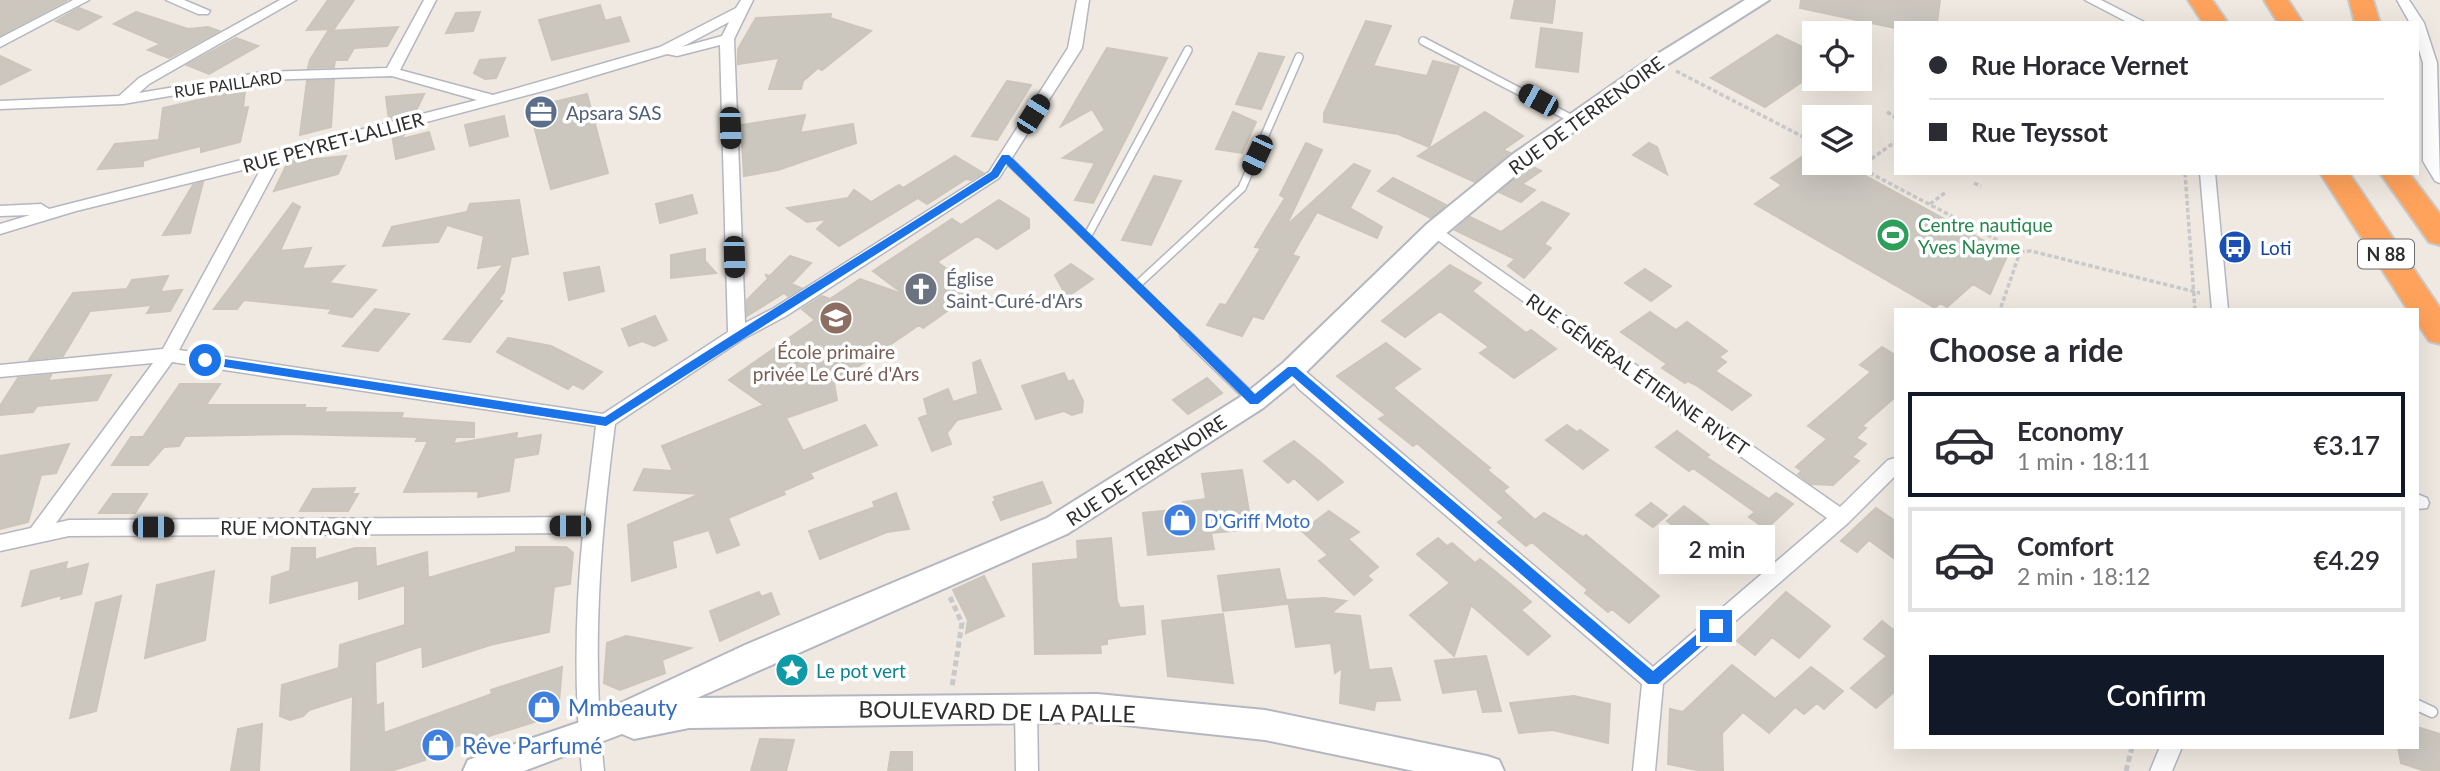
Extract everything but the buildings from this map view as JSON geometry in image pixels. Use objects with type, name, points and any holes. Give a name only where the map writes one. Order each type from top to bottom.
[{"type":"highway","points":[[2200,0],[2216,21]]},
{"type":"highway","points":[[2228,0],[2240,21]]},
{"type":"highway","points":[[2276,0],[2290,21]]},
{"type":"highway","points":[[2361,0],[2367,21]]},
{"type":"highway","points":[[2328,175],[2367,227]]},
{"type":"highway","name":"N 88","points":[[2335,175],[2367,227],[2440,333]]},
{"type":"highway","name":"N 88","points":[[2396,175],[2440,234]]},
{"type":"highway","points":[[2409,175],[2440,234]]},
{"type":"street","points":[[0,43],[83,0]]},
{"type":"street","points":[[172,0],[203,11]]},
{"type":"street","points":[[123,100],[144,81],[290,0]]},
{"type":"street","points":[[392,72],[430,0]]},
{"type":"street","points":[[0,371],[168,355],[606,421],[737,335],[780,312],[994,174],[1074,48],[1083,0]]},
{"type":"street","name":"RUE DE TERRENOIRE","points":[[480,771],[588,734],[770,649],[1057,527],[1254,401],[1292,370],[1435,230],[1521,159],[1658,62],[1759,0]]},
{"type":"street","points":[[2091,0],[2136,21]]},
{"type":"street","points":[[2403,0],[2416,21]]},
{"type":"street","points":[[737,335],[727,40],[744,5]]},
{"type":"street","name":"RUE PEYRET-LALLIER","points":[[0,229],[73,207],[495,100],[665,50],[744,5]]},
{"type":"street","points":[[2419,29],[2430,63],[2435,107],[2430,161],[2440,178]]},
{"type":"street","name":"RUE PEYRET-LALLIER","points":[[665,50],[677,52],[727,40]]},
{"type":"street","name":"RUE PAILLARD","points":[[0,105],[123,100],[263,76],[392,72],[495,100]]},
{"type":"street","points":[[39,532],[168,355],[274,158]]},
{"type":"street","points":[[2207,175],[2220,304]]},
{"type":"street","points":[[0,211],[73,207]]},
{"type":"street","name":"RUE GÉNÉRAL ÉTIENNE RIVET","points":[[1435,230],[1841,518]]},
{"type":"street","points":[[1292,370],[1305,384],[1653,680]]},
{"type":"street","points":[[593,771],[585,694],[594,525],[606,421]]},
{"type":"street","points":[[1644,771],[1653,680],[1841,518],[1894,466]]},
{"type":"street","name":"RUE MONTAGNY","points":[[0,543],[39,532],[69,528],[594,525]]},
{"type":"street","points":[[1026,708],[1027,771]]},
{"type":"street","name":"BOULEVARD DE LA PALLE","points":[[588,734],[689,713],[1097,708],[1265,725],[1487,771]]},
{"type":"street","points":[[2161,771],[2170,749]]},
{"type":"lane","points":[[1423,41],[1576,121]]},
{"type":"lane","points":[[1087,237],[1188,50]]},
{"type":"lane","points":[[1137,285],[1242,188],[1299,57]]},
{"type":"lane","points":[[1005,157],[1254,401]]},
{"type":"lane","points":[[2419,706],[2432,712]]},
{"type":"path","points":[[1658,62],[1802,136]]},
{"type":"path","points":[[1887,112],[1894,116]]},
{"type":"path","points":[[1872,158],[1894,143]]},
{"type":"path","points":[[1872,173],[2020,252],[2031,251],[2194,291],[2220,304]]},
{"type":"path","points":[[2185,175],[2195,308]]},
{"type":"path","points":[[1974,183],[1981,186]]},
{"type":"path","points":[[1930,204],[1946,191]]},
{"type":"path","points":[[2001,308],[2020,252]]},
{"type":"path","points":[[940,576],[961,623],[949,709]]},
{"type":"path","points":[[2126,771],[2132,749]]},
{"type":"place","name":"Apsara SAS","points":[[541,112]]},
{"type":"place","name":"Centre nautique Yves Nayme","points":[[1893,235]]},
{"type":"place","name":"Loti","points":[[2235,247]]},
{"type":"place","name":"Église Saint-Curé-d'Ars","points":[[921,289]]},
{"type":"place","name":"École primaire privée Le Curé d'Ars","points":[[836,318]]},
{"type":"place","name":"D'Griff Moto","points":[[1180,520]]},
{"type":"place","name":"Le pot vert","points":[[792,670]]},
{"type":"place","name":"Mmbeauty","points":[[544,707]]},
{"type":"place","name":"Rêve Parfumé","points":[[438,745]]},
{"type":"route","points":[[205,360],[606,421],[737,335],[780,312],[994,174],[1005,157],[1254,401],[1292,370],[1305,384],[1653,680],[1716,626]]}]
